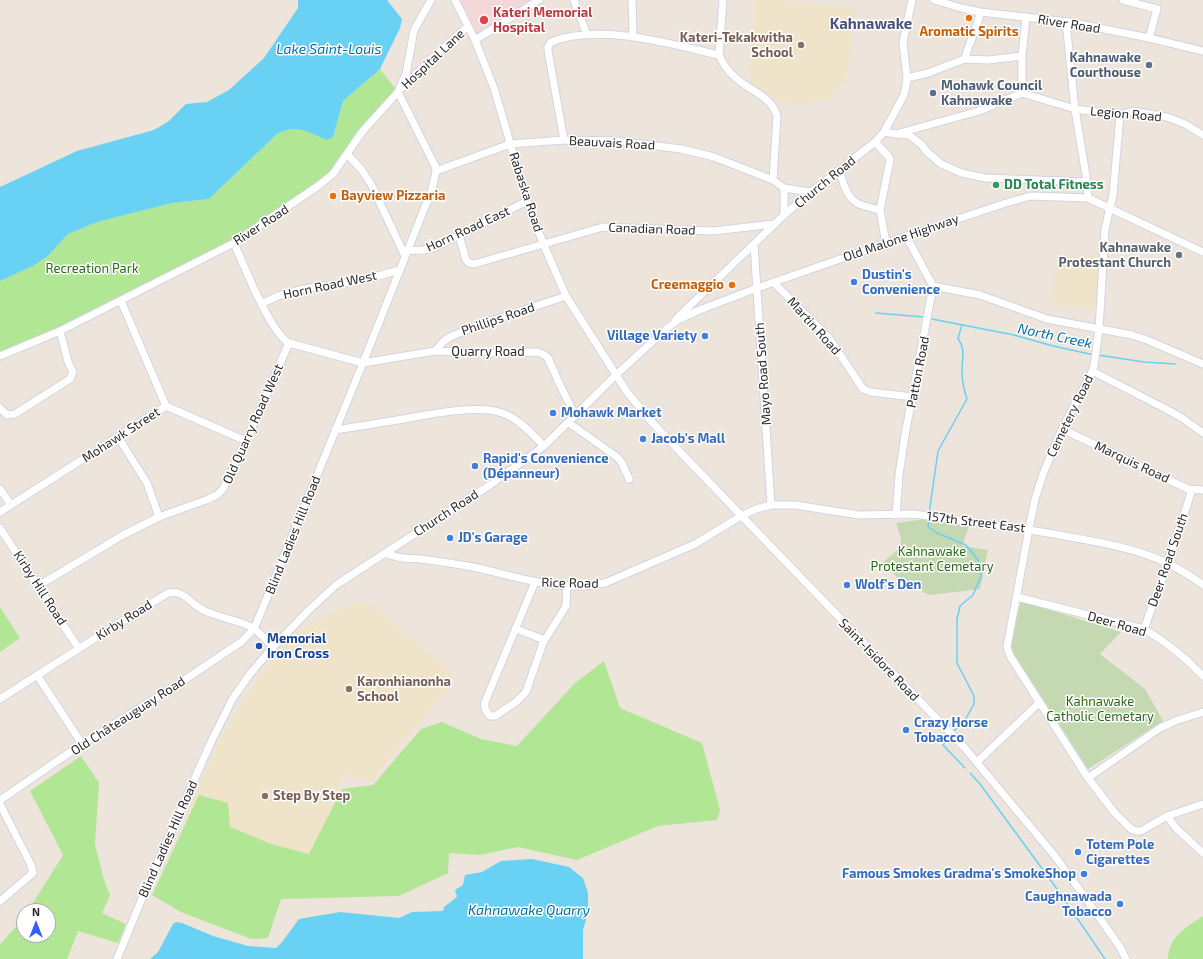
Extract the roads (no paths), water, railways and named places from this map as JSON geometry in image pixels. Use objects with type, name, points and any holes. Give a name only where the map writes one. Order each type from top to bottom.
[{"type":"street","name":"River Road","points":[[0,356],[60,331],[234,243],[318,186],[333,174],[362,132],[398,92],[406,74],[414,30],[431,0]]},
{"type":"street","name":"Rabaska Road","points":[[455,0],[475,40],[499,102],[527,202],[543,243],[566,296],[616,375]]},
{"type":"street","name":"Hospital Lane","points":[[475,40],[539,0]]},
{"type":"street","points":[[574,0],[587,35]]},
{"type":"street","points":[[632,0],[633,36]]},
{"type":"street","points":[[723,0],[719,55],[725,66],[736,79],[769,101],[777,116],[773,180]]},
{"type":"street","name":"Church Road","points":[[666,329],[774,224],[811,192],[875,142],[884,132],[904,94],[907,78],[903,42],[912,0]]},
{"type":"street","name":"River Road","points":[[934,0],[980,12],[1066,22],[1149,38],[1203,51]]},
{"type":"street","points":[[1124,0],[1157,9],[1149,38]]},
{"type":"street","points":[[964,59],[979,22],[980,12]]},
{"type":"street","points":[[896,134],[979,111],[1022,93],[1022,56],[1026,17]]},
{"type":"street","points":[[1066,22],[1075,109],[1087,182],[1088,198]]},
{"type":"street","name":"Hospital Lane","points":[[398,92],[431,59],[468,26]]},
{"type":"street","points":[[564,140],[548,52],[548,47],[552,42],[587,35],[633,36],[719,55]]},
{"type":"street","points":[[907,78],[928,73],[964,59],[988,60],[1022,56]]},
{"type":"street","points":[[398,92],[436,171]]},
{"type":"street","name":"Legion Road","points":[[1022,93],[1075,109],[1120,115],[1133,111],[1167,117],[1185,124],[1203,135]]},
{"type":"street","name":"Cemetery Road","points":[[1120,115],[1113,195],[1105,229],[1097,349],[1092,371],[1062,429],[1043,474],[1029,529],[1007,647],[1010,656],[1039,703],[1088,778],[1117,815],[1133,831],[1141,831],[1168,816],[1203,804]]},
{"type":"street","points":[[884,132],[909,135],[922,145],[926,151],[941,164],[962,173],[985,178],[1087,182]]},
{"type":"street","name":"Beauvais Road","points":[[436,171],[510,144],[564,140],[628,142],[681,149],[714,157],[773,180],[784,188],[811,192]]},
{"type":"street","points":[[875,142],[890,160],[880,210],[886,243]]},
{"type":"street","points":[[347,154],[361,169],[371,184],[406,253]]},
{"type":"street","points":[[839,170],[850,197],[857,203],[880,210]]},
{"type":"street","name":"Blind Ladies Hill Road","points":[[254,629],[400,270],[432,189],[436,171]]},
{"type":"street","points":[[784,188],[784,215]]},
{"type":"street","name":"Old Malone Highway","points":[[616,375],[666,329],[678,320],[697,311],[757,288],[906,236],[1031,196],[1088,198],[1203,252]]},
{"type":"street","name":"Horn Road East","points":[[406,253],[428,250],[527,202]]},
{"type":"street","name":"Canadian Road","points":[[459,235],[466,260],[469,263],[474,264],[603,227],[713,231],[774,224]]},
{"type":"street","points":[[906,236],[933,286],[980,295],[1047,319],[1147,340],[1203,364]]},
{"type":"street","points":[[234,243],[261,304],[279,334],[289,343],[363,363]]},
{"type":"street","name":"Mayo Road South","points":[[754,244],[771,505]]},
{"type":"street","name":"Horn Road West","points":[[261,304],[278,296],[303,289],[359,281],[400,270]]},
{"type":"street","name":"Martin Road","points":[[774,283],[829,338],[864,389],[870,392],[913,397]]},
{"type":"street","name":"Patton Road","points":[[896,515],[899,475],[905,435],[933,286]]},
{"type":"street","name":"Phillips Road","points":[[435,352],[444,341],[450,337],[473,327],[566,296]]},
{"type":"street","name":"Mohawk Street","points":[[0,512],[166,406],[121,301]]},
{"type":"street","points":[[0,408],[7,415],[15,414],[70,379],[73,372],[68,362],[60,331]]},
{"type":"street","name":"Old Quarry Road West","points":[[38,586],[123,535],[159,517],[217,495],[228,481],[289,343]]},
{"type":"street","name":"Quarry Road","points":[[363,363],[435,352],[537,352],[548,358],[575,415]]},
{"type":"street","points":[[1092,371],[1166,409],[1202,431]]},
{"type":"street","name":"Church Road","points":[[273,647],[336,585],[490,485],[544,446],[616,375]]},
{"type":"street","name":"Saint-Isidore Road","points":[[616,375],[634,401],[650,420],[956,738],[977,762],[1064,869],[1120,947],[1126,959]]},
{"type":"street","points":[[166,406],[246,441]]},
{"type":"street","points":[[335,430],[438,412],[480,410],[499,412],[511,417],[521,423],[544,446]]},
{"type":"street","points":[[569,423],[617,457],[622,463],[629,479]]},
{"type":"street","name":"Marquis Road","points":[[1062,429],[1192,490],[1203,490]]},
{"type":"street","points":[[118,437],[147,483],[159,517]]},
{"type":"street","points":[[0,489],[11,505]]},
{"type":"street","name":"Deer Road South","points":[[1144,629],[1192,490]]},
{"type":"street","name":"157th Street East","points":[[741,516],[756,509],[771,505],[802,506],[859,515],[929,516],[1029,529],[1123,546],[1139,551],[1168,563],[1203,585]]},
{"type":"street","name":"Rice Road","points":[[385,553],[398,558],[420,559],[473,567],[535,582],[567,586],[596,585],[605,583],[695,544],[741,516]]},
{"type":"street","name":"Kirby Hill Road","points":[[0,528],[79,649]]},
{"type":"street","points":[[535,582],[485,702],[484,707],[490,716],[495,716],[516,702],[526,692],[545,640],[566,606],[567,586]]},
{"type":"street","name":"Kirby Road","points":[[0,699],[168,593],[176,592],[182,594],[195,606],[204,611],[242,623],[254,629]]},
{"type":"street","name":"Deer Road","points":[[1017,597],[1144,629],[1162,640],[1203,676]]},
{"type":"street","points":[[254,629],[273,647]]},
{"type":"street","name":"Old Châteauguay Road","points":[[0,800],[82,744],[241,642],[254,629]]},
{"type":"street","points":[[516,629],[545,640]]},
{"type":"street","name":"Blind Ladies Hill Road","points":[[117,959],[198,770],[232,698],[273,647]]},
{"type":"street","points":[[37,675],[82,744]]},
{"type":"street","points":[[977,762],[1039,703]]},
{"type":"street","points":[[1088,778],[1160,728],[1175,721],[1203,712]]},
{"type":"street","points":[[0,804],[31,865],[32,873],[0,901]]},
{"type":"street","points":[[1168,816],[1176,828],[1203,853]]},
{"type":"water","name":"Lake Saint-Louis","points":[[298,0],[387,0],[402,19],[400,28],[380,69],[343,101],[333,137],[327,140],[297,129],[291,129],[277,134],[209,199],[172,203],[97,222],[68,234],[48,256],[33,266],[0,281],[0,187],[77,151],[154,130],[169,121],[186,104],[207,102],[229,90],[264,58],[298,8]]},
{"type":"water","name":"Kahnawake Quarry","points":[[532,859],[569,867],[583,878],[588,893],[588,913],[583,930],[583,959],[150,959],[158,952],[173,924],[176,922],[213,936],[248,946],[276,948],[299,919],[340,912],[399,918],[412,912],[443,911],[444,907],[457,897],[455,890],[463,885],[465,875],[482,872],[501,861]]},
{"type":"waterway","name":"North Creek","points":[[876,313],[924,317]]},
{"type":"waterway","name":"North Creek","points":[[932,319],[1014,335],[1053,346],[1094,355]]},
{"type":"waterway","points":[[929,514],[938,451],[967,399],[962,378],[963,350],[958,338],[962,325]]},
{"type":"waterway","name":"North Creek","points":[[1098,355],[1144,362],[1175,364]]},
{"type":"waterway","points":[[929,518],[928,527],[937,533],[966,545],[978,560],[981,576],[973,595],[960,606],[957,619],[957,663],[974,696],[974,704],[965,720],[953,732]]},
{"type":"waterway","points":[[949,736],[943,745],[965,768]]},
{"type":"waterway","points":[[970,773],[980,784],[1060,893],[1105,959]]},
{"type":"place","name":"Aromatic Spirits","points":[[969,18]]},
{"type":"place","name":"Kateri Memorial Hospital","points":[[484,20]]},
{"type":"place","name":"Kateri-Tekakwitha School","points":[[801,45]]},
{"type":"place","name":"Kahnawake Courthouse","points":[[1149,65]]},
{"type":"place","name":"Mohawk Council Kahnawake","points":[[933,93]]},
{"type":"place","name":"DD Total Fitness","points":[[996,185]]},
{"type":"place","name":"Bayview Pizzaria","points":[[333,196]]},
{"type":"place","name":"Kahnawake Protestant Church","points":[[1179,255]]},
{"type":"place","name":"Dustin's Convenience","points":[[854,282]]},
{"type":"place","name":"Creemaggio","points":[[732,285]]},
{"type":"place","name":"Village Variety","points":[[705,336]]},
{"type":"place","name":"Mohawk Market","points":[[553,413]]},
{"type":"place","name":"Jacob's Mall","points":[[643,439]]},
{"type":"place","name":"Rapid's Convenience (Dépanneur)","points":[[475,466]]},
{"type":"place","name":"JD's Garage","points":[[450,538]]},
{"type":"place","name":"Wolf's Den","points":[[847,585]]},
{"type":"place","name":"Memorial Iron Cross","points":[[259,646]]},
{"type":"place","name":"Karonhianonha School","points":[[349,689]]},
{"type":"place","name":"Crazy Horse Tobacco","points":[[906,730]]},
{"type":"place","name":"Step By Step","points":[[265,796]]},
{"type":"place","name":"Totem Pole Cigarettes","points":[[1078,852]]},
{"type":"place","name":"Famous Smokes Gradma's SmokeShop","points":[[1084,874]]},
{"type":"place","name":"Caughnawada Tobacco","points":[[1120,904]]},
{"type":"district","name":"Kahnawake","points":[[871,24]]},
{"type":"park label","name":"Recreation Park","points":[[92,269]]},
{"type":"park label","name":"Kahnawake Protestant Cemetary","points":[[932,560]]},
{"type":"park label","name":"Kahnawake Catholic Cemetary","points":[[1100,710]]}]
